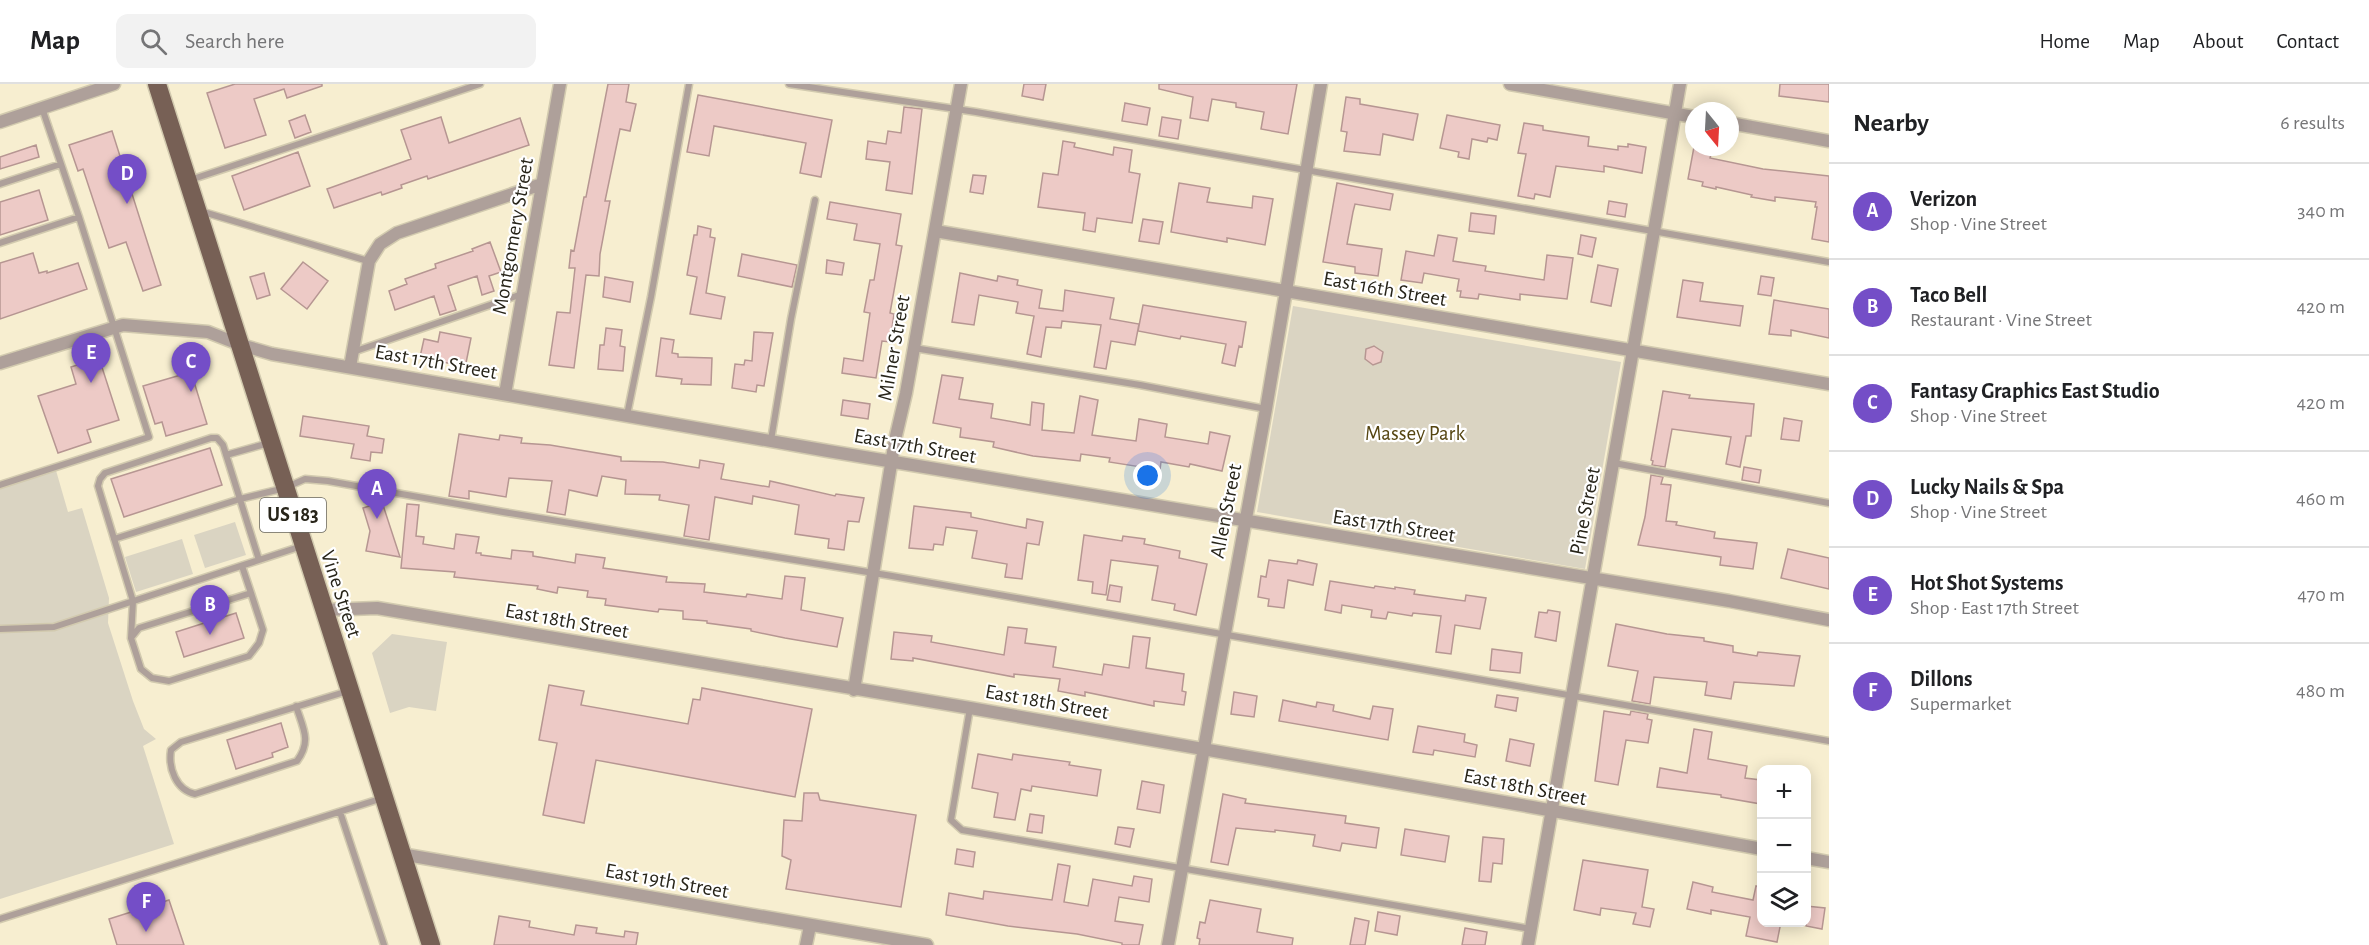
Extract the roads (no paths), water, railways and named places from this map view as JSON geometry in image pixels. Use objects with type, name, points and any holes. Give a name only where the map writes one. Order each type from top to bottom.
[{"type":"main road","name":"Vine Street","points":[[157,84],[430,945]]},
{"type":"street","points":[[0,122],[114,84]]},
{"type":"street","name":"Montgomery Street","points":[[505,394],[560,84]]},
{"type":"street","name":"Milner Street","points":[[854,690],[895,440],[914,348],[961,84]]},
{"type":"street","name":"Allen Street","points":[[1168,945],[1266,409],[1321,84]]},
{"type":"street","points":[[1510,84],[1685,116]]},
{"type":"street","name":"Pine Street","points":[[1528,945],[1680,84]]},
{"type":"street","points":[[1739,125],[1829,141]]},
{"type":"street","points":[[350,367],[369,261],[380,244],[397,233],[542,184]]},
{"type":"street","name":"East 16th Street","points":[[935,231],[1829,384]]},
{"type":"street","name":"East 17th Street","points":[[0,363],[115,327],[140,325],[208,332],[272,354],[893,462],[1729,601],[1829,620]]},
{"type":"street","name":"East 18th Street","points":[[323,610],[377,608],[970,708],[1757,848]]},
{"type":"street","name":"East 19th Street","points":[[401,854],[927,945]]},
{"type":"street","points":[[1811,859],[1829,862]]},
{"type":"street","points":[[806,945],[810,926]]},
{"type":"lane","points":[[187,181],[480,84]]},
{"type":"lane","points":[[627,415],[651,297],[689,84]]},
{"type":"lane","points":[[789,84],[956,110],[1829,261]]},
{"type":"lane","points":[[0,485],[149,437],[42,108]]},
{"type":"lane","points":[[0,184],[60,164]]},
{"type":"lane","points":[[771,440],[791,319],[815,200]]},
{"type":"lane","points":[[196,210],[369,261]]},
{"type":"lane","points":[[0,243],[79,217]]},
{"type":"lane","points":[[353,352],[522,294]]},
{"type":"lane","points":[[914,348],[1140,384],[1266,409]]},
{"type":"lane","points":[[242,566],[263,630],[259,643],[249,656],[169,681],[152,678],[141,669],[131,638],[133,601],[98,486],[100,479],[105,473],[211,438],[220,441],[260,560]]},
{"type":"lane","points":[[226,454],[269,442]]},
{"type":"lane","points":[[1614,464],[1829,503]]},
{"type":"lane","points":[[114,539],[240,499],[285,488],[305,479],[328,481],[874,573],[1829,741]]},
{"type":"lane","points":[[0,629],[54,627],[303,546]]},
{"type":"lane","points":[[131,638],[139,628],[251,593]]},
{"type":"lane","points":[[296,706],[307,740],[304,752],[297,760],[195,794],[185,792],[177,783],[170,758],[171,750],[181,742],[296,706],[349,691]]},
{"type":"lane","points":[[970,708],[951,820],[962,830],[1531,929]]},
{"type":"lane","points":[[0,919],[383,798]]},
{"type":"lane","points":[[340,812],[384,945]]},
{"type":"place","name":"Lucky Nails & Spa","points":[[127,204]]},
{"type":"place","name":"Hot Shot Systems","points":[[91,383]]},
{"type":"place","name":"Fantasy Graphics East Studio","points":[[191,392]]},
{"type":"place","name":"Verizon","points":[[377,519]]},
{"type":"place","name":"Taco Bell","points":[[210,635]]},
{"type":"place","name":"Dillons","points":[[146,932]]},
{"type":"park label","name":"Massey Park","points":[[1415,433]]}]
